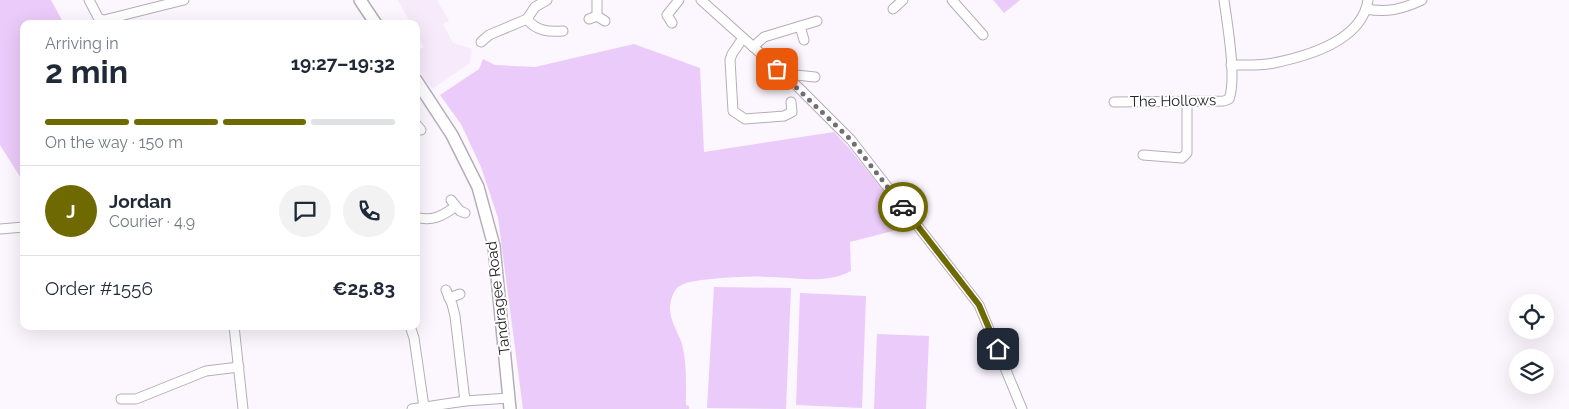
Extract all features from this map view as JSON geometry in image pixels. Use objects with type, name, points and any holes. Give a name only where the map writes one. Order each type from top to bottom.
[{"type":"street","points":[[89,0],[98,19],[104,20],[164,2],[184,0]]},
{"type":"street","points":[[360,0],[373,20]]},
{"type":"street","points":[[481,42],[490,35],[526,19],[535,7],[547,0]]},
{"type":"street","points":[[597,0],[597,19]]},
{"type":"street","points":[[672,23],[667,15],[679,0]]},
{"type":"street","points":[[701,0],[790,80],[851,140],[979,305],[1022,409]]},
{"type":"street","points":[[893,9],[903,0]]},
{"type":"street","points":[[952,0],[983,35]]},
{"type":"street","name":"The Hollows","points":[[1114,102],[1224,101],[1229,99],[1231,65],[1229,30],[1224,0]]},
{"type":"street","points":[[1231,65],[1272,64],[1313,53],[1332,44],[1348,33],[1359,21],[1367,5],[1391,11],[1407,7],[1422,0]]},
{"type":"street","points":[[526,19],[532,26],[546,31],[563,31]]},
{"type":"street","points":[[753,47],[764,37],[817,20]]},
{"type":"street","points":[[800,26],[804,40]]},
{"type":"street","points":[[743,38],[730,60],[733,111],[745,119],[784,116],[792,112],[791,102]]},
{"type":"street","points":[[790,80],[796,75],[815,77]]},
{"type":"street","name":"Tandragee Road","points":[[420,86],[452,135],[478,187],[494,246],[510,403]]},
{"type":"street","points":[[1143,155],[1182,158],[1186,156],[1187,101]]},
{"type":"street","points":[[420,219],[440,218],[453,203],[460,211],[465,213]]},
{"type":"street","points":[[0,230],[20,227]]},
{"type":"street","points":[[460,294],[448,294],[455,316],[465,401]]},
{"type":"street","points":[[234,330],[243,409]]},
{"type":"street","points":[[411,330],[424,407]]},
{"type":"street","points":[[121,399],[136,399],[206,371],[238,367]]},
{"type":"street","points":[[412,409],[465,401],[510,403]]},
{"type":"shaded area","points":[[0,0],[51,0],[62,20],[20,20],[20,177],[0,145]]},
{"type":"shaded area","points":[[398,0],[437,0],[449,21],[443,24],[453,43],[472,49],[470,63],[432,89],[420,72],[420,50],[424,47],[420,40],[420,20],[409,20]]},
{"type":"shaded area","points":[[993,0],[1020,0],[1004,13]]},
{"type":"shaded area","points":[[634,44],[700,68],[704,152],[834,132],[912,226],[850,242],[851,271],[832,278],[734,277],[694,281],[678,287],[671,300],[670,313],[684,352],[686,405],[689,406],[689,409],[523,409],[498,218],[481,167],[461,124],[440,95],[479,69],[483,59],[495,65],[535,67]]},
{"type":"shaded area","points":[[714,287],[791,288],[786,409],[707,408]]},
{"type":"shaded area","points":[[800,293],[866,296],[862,408],[796,405]]},
{"type":"shaded area","points":[[877,334],[929,336],[926,409],[874,409]]},
{"type":"way so far","points":[[777,69],[798,87],[851,140],[903,207]]},
{"type":"route","points":[[903,207],[979,305],[998,349]]}]
